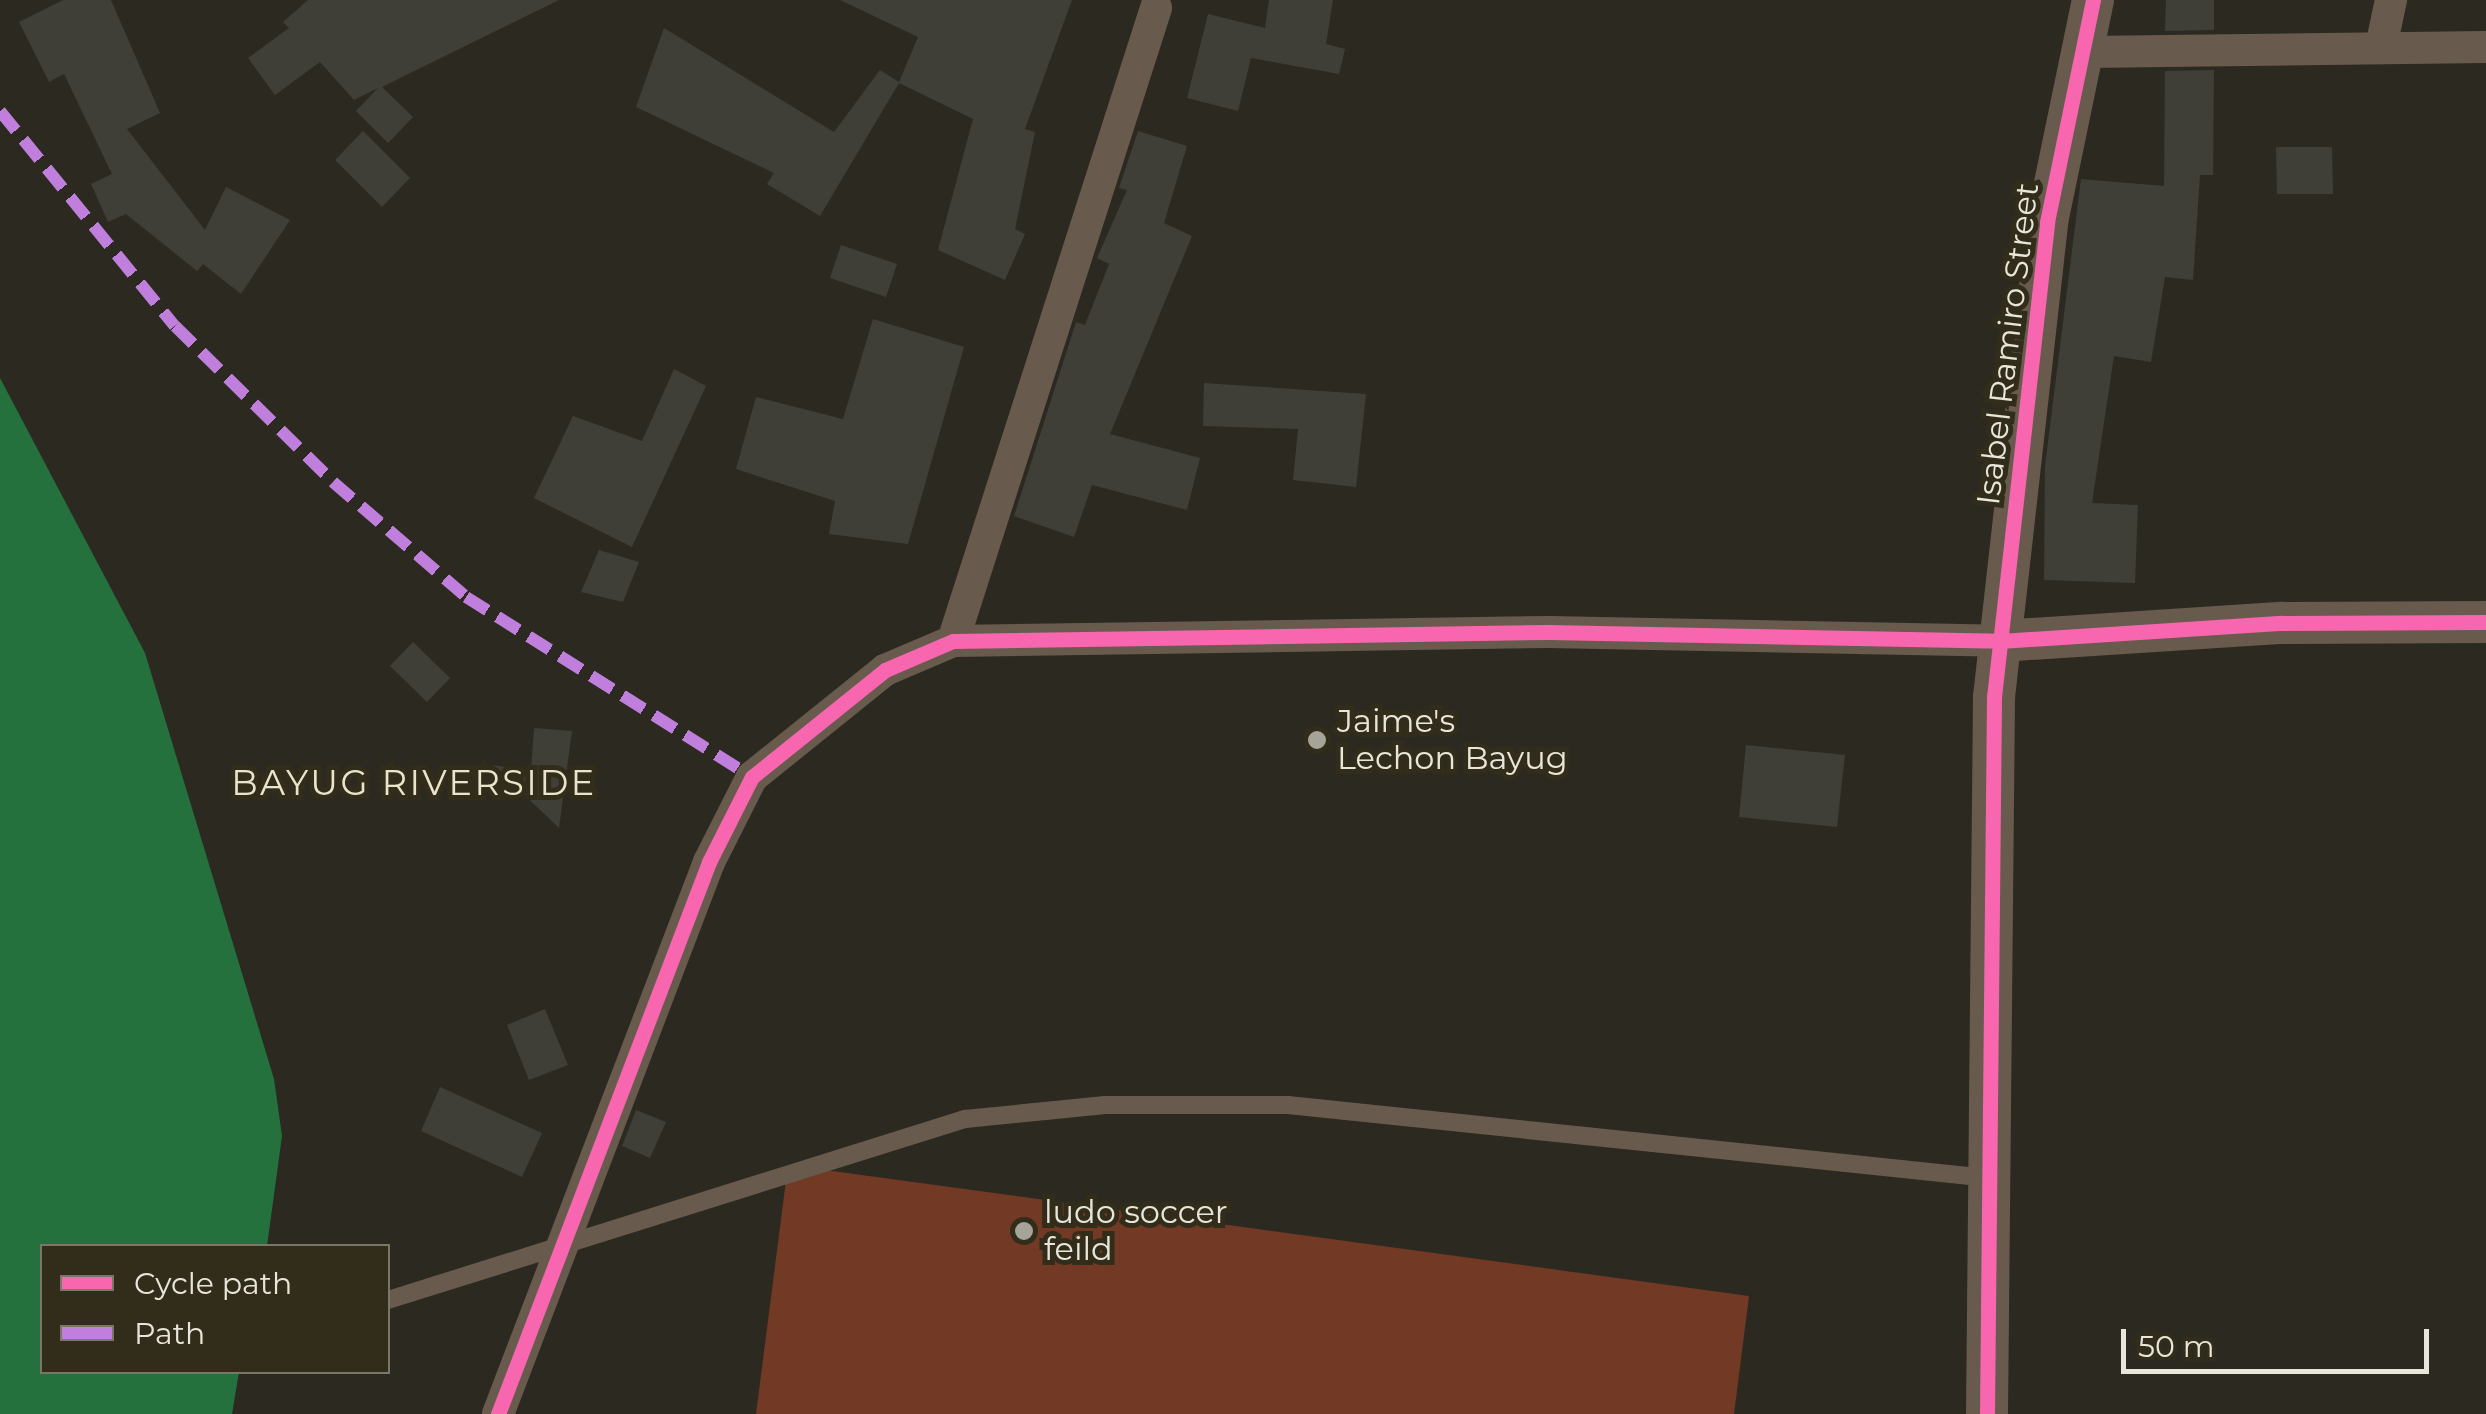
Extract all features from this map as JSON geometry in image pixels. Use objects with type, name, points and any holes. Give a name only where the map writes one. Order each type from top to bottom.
[{"type":"street","name":"Isabel Ramiro Street","points":[[1987,1414],[1994,697],[2046,222],[2086,52],[2093,0]]},
{"type":"street","points":[[2381,47],[2391,0]]},
{"type":"street","points":[[953,640],[1160,3]]},
{"type":"street","points":[[2086,52],[2486,47]]},
{"type":"street","points":[[498,1414],[569,1240],[709,862],[752,777],[885,670],[953,640],[1549,632],[2000,642],[2282,623],[2486,622]]},
{"type":"lane","points":[[390,1299],[569,1240],[965,1119],[1105,1105],[1288,1105],[1989,1178]]},
{"type":"shaded area","points":[[0,378],[145,653],[274,1079],[282,1136],[267,1244],[40,1244],[40,1374],[239,1374],[232,1414],[0,1414]]},
{"type":"shaded area","name":"ludo soccer feild","points":[[788,1165],[1749,1296],[1734,1414],[756,1414]]},
{"type":"building","points":[[63,0],[111,0],[160,113],[127,129],[205,230],[226,187],[290,220],[241,294],[203,264],[197,271],[126,214],[108,222],[91,184],[112,174],[64,74],[49,82],[19,22]]},
{"type":"building","points":[[308,0],[559,0],[382,87],[413,117],[388,143],[356,111],[378,88],[354,100],[320,62],[275,95],[248,58],[289,28],[283,22]]},
{"type":"building","points":[[840,0],[1072,0],[1025,129],[1035,132],[1015,229],[1025,234],[1005,280],[938,250],[973,119],[899,83],[820,216],[767,184],[774,173],[636,107],[664,28],[834,132],[880,70],[899,82],[918,37]]},
{"type":"building","points":[[1269,0],[1333,0],[1326,44],[1345,49],[1339,74],[1251,58],[1238,111],[1187,98],[1208,14],[1265,28]]},
{"type":"building","points":[[2166,0],[2214,0],[2214,30],[2165,31]]},
{"type":"building","points":[[2214,70],[2213,175],[2200,175],[2193,280],[2165,277],[2151,362],[2114,356],[2092,503],[2138,505],[2135,583],[2044,580],[2045,466],[2081,179],[2164,186],[2165,71]]},
{"type":"building","points":[[363,131],[410,178],[382,207],[335,160]]},
{"type":"building","points":[[1138,131],[1187,146],[1164,223],[1192,236],[1110,434],[1200,458],[1187,510],[1092,485],[1074,537],[1014,516],[1076,322],[1085,325],[1109,264],[1097,258],[1127,190],[1119,188]]},
{"type":"building","points":[[2276,147],[2332,147],[2333,194],[2277,194]]},
{"type":"building","points":[[841,245],[897,264],[886,297],[830,278]]},
{"type":"building","points":[[873,319],[964,347],[908,544],[829,534],[835,501],[736,469],[756,397],[843,419]]},
{"type":"building","points":[[674,369],[706,386],[632,547],[534,498],[573,416],[642,441]]},
{"type":"building","points":[[1204,383],[1366,394],[1356,487],[1293,480],[1298,429],[1203,426]]},
{"type":"building","points":[[599,550],[639,562],[623,602],[581,592]]},
{"type":"building","points":[[413,642],[450,678],[427,702],[390,666]]},
{"type":"building","points":[[534,728],[572,731],[559,828],[493,765],[531,771]]},
{"type":"building","points":[[1746,745],[1845,755],[1837,827],[1739,817]]},
{"type":"building","points":[[545,1009],[568,1065],[529,1080],[507,1025]]},
{"type":"building","points":[[440,1087],[542,1133],[522,1177],[421,1131]]},
{"type":"building","points":[[636,1110],[666,1122],[650,1158],[622,1146]]},
{"type":"marked path","points":[[0,111],[175,326],[333,482],[466,597],[752,777]]},
{"type":"cycle path","points":[[1987,1414],[1994,697],[2047,222],[2093,0]]},
{"type":"cycle path","points":[[498,1414],[709,862],[752,777],[885,670],[953,641],[1549,632],[2000,641],[2282,623],[2486,622]]},
{"type":"place","name":"Jaime's Lechon Bayug","points":[[1317,740]]},
{"type":"place","name":"ludo soccer feild","points":[[1024,1231]]},
{"type":"district","name":"BAYUG RIVERSIDE","points":[[414,783]]}]
